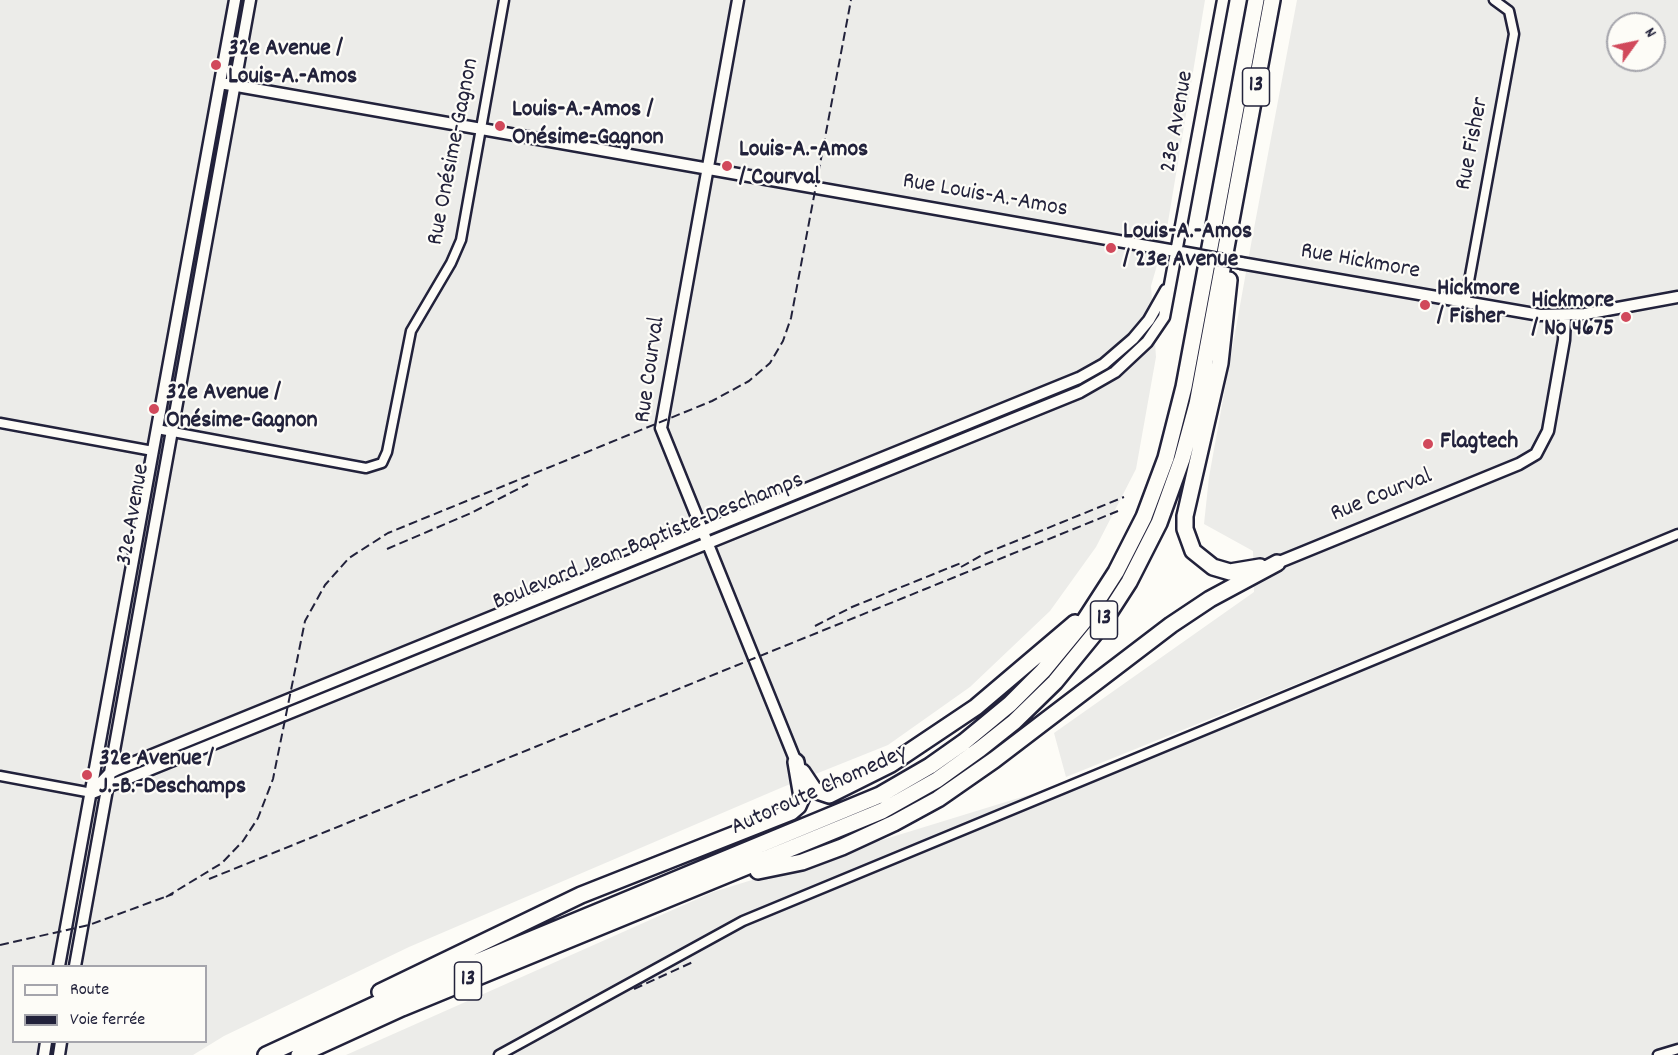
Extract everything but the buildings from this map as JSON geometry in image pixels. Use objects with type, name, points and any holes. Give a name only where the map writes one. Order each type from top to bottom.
[{"type":"highway","name":"Autoroute Chomedey","points":[[295,1049],[395,995],[828,818],[893,788],[958,747],[1010,704],[1057,656],[1096,605],[1116,572],[1144,517],[1175,428],[1256,0]]},
{"type":"highway","name":"Autoroute Chomedey","points":[[266,1055],[295,1049],[402,1008],[869,817],[937,780],[981,749],[1024,712],[1065,670],[1100,627],[1129,582],[1154,534],[1185,452],[1197,404],[1272,0]]},
{"type":"highway","points":[[1240,173],[1222,349],[1185,516],[1185,529],[1193,551],[1213,567],[1237,572],[1277,563]]},
{"type":"highway","points":[[721,878],[802,862],[878,831],[928,805],[994,760],[1171,625],[1210,599],[1277,563]]},
{"type":"highway","points":[[796,762],[812,788],[822,794],[833,794],[872,774],[920,746],[976,707],[1096,605]]},
{"type":"highway","points":[[295,1049],[414,974],[581,895],[791,812],[802,797],[796,762]]},
{"type":"street","name":"32e Avenue","points":[[60,963],[235,0]]},
{"type":"street","name":"32e Avenue","points":[[75,965],[250,0]]},
{"type":"street","name":"Rue Onésime-Gagnon","points":[[157,429],[366,468],[382,463],[387,452],[409,336],[451,263],[461,240],[504,0]]},
{"type":"street","name":"Rue Courval","points":[[738,0],[661,428],[796,762]]},
{"type":"street","name":"23e Avenue","points":[[1177,252],[1223,0]]},
{"type":"street","name":"Rue Fisher","points":[[1465,303],[1514,34],[1509,11],[1494,0]]},
{"type":"street","name":"Rue Louis-A.-Amos","points":[[220,83],[1177,252]]},
{"type":"street","name":"Rue Hickmore","points":[[1177,252],[1525,314],[1565,316],[1605,312],[1678,297]]},
{"type":"street","name":"Boulevard Jean-Baptiste-Deschamps","points":[[92,793],[110,773],[266,715],[704,538],[1088,374],[1112,358],[1133,339],[1154,313],[1171,279],[1177,252]]},
{"type":"street","name":"Rue Courval","points":[[1277,563],[1519,464],[1536,454],[1548,431],[1563,343],[1565,316]]},
{"type":"street","points":[[0,423],[153,451]]},
{"type":"street","points":[[499,1055],[737,924],[1678,534]]},
{"type":"street","name":"Boulevard Jean-Baptiste-Deschamps","points":[[92,793],[266,715]]},
{"type":"street","points":[[0,776],[92,793]]},
{"type":"street","points":[[73,893],[88,896]]},
{"type":"street","points":[[60,963],[75,965]]},
{"type":"street","points":[[1658,1055],[1678,1048]]},
{"type":"shaded area","points":[[0,0],[1205,0],[1166,234],[1151,286],[1156,357],[1136,469],[1096,547],[1050,611],[970,687],[888,745],[783,787],[409,947],[224,1036],[193,1055],[0,1055]]},
{"type":"shaded area","points":[[1297,0],[1678,0],[1678,530],[1066,777],[1054,733],[1254,592],[1253,551],[1204,524],[1209,477]]},
{"type":"shaded area","points":[[1678,539],[1678,1055],[346,1055],[713,892],[1165,753]]},
{"type":"railway","points":[[166,897],[222,863],[243,841],[258,818],[273,779],[305,621],[325,585],[349,558],[388,533],[712,401],[749,381],[770,363],[783,341],[791,318],[851,0]]},
{"type":"railway","points":[[387,549],[471,513],[528,484]]},
{"type":"railway","points":[[961,567],[984,554],[1124,497]]},
{"type":"railway","points":[[209,879],[1118,511]]},
{"type":"railway","points":[[815,626],[852,607],[961,563]]},
{"type":"railway","points":[[0,945],[89,925],[173,894]]},
{"type":"railway","points":[[634,989],[695,961]]},
{"type":"place","name":"32e Avenue / Louis-A.-Amos","points":[[216,65]]},
{"type":"place","name":"Louis-A.-Amos / Onésime-Gagnon","points":[[500,126]]},
{"type":"place","name":"Louis-A.-Amos / Courval","points":[[727,166]]},
{"type":"place","name":"Louis-A.-Amos / 23e Avenue","points":[[1111,248]]},
{"type":"place","name":"Hickmore / Fisher","points":[[1425,305]]},
{"type":"place","name":"Hickmore / No 4675","points":[[1626,317]]},
{"type":"place","name":"32e Avenue / Onésime-Gagnon","points":[[154,409]]},
{"type":"place","name":"Flagtech","points":[[1428,444]]},
{"type":"place","name":"32e Avenue / J.-B.-Deschamps","points":[[87,775]]}]
